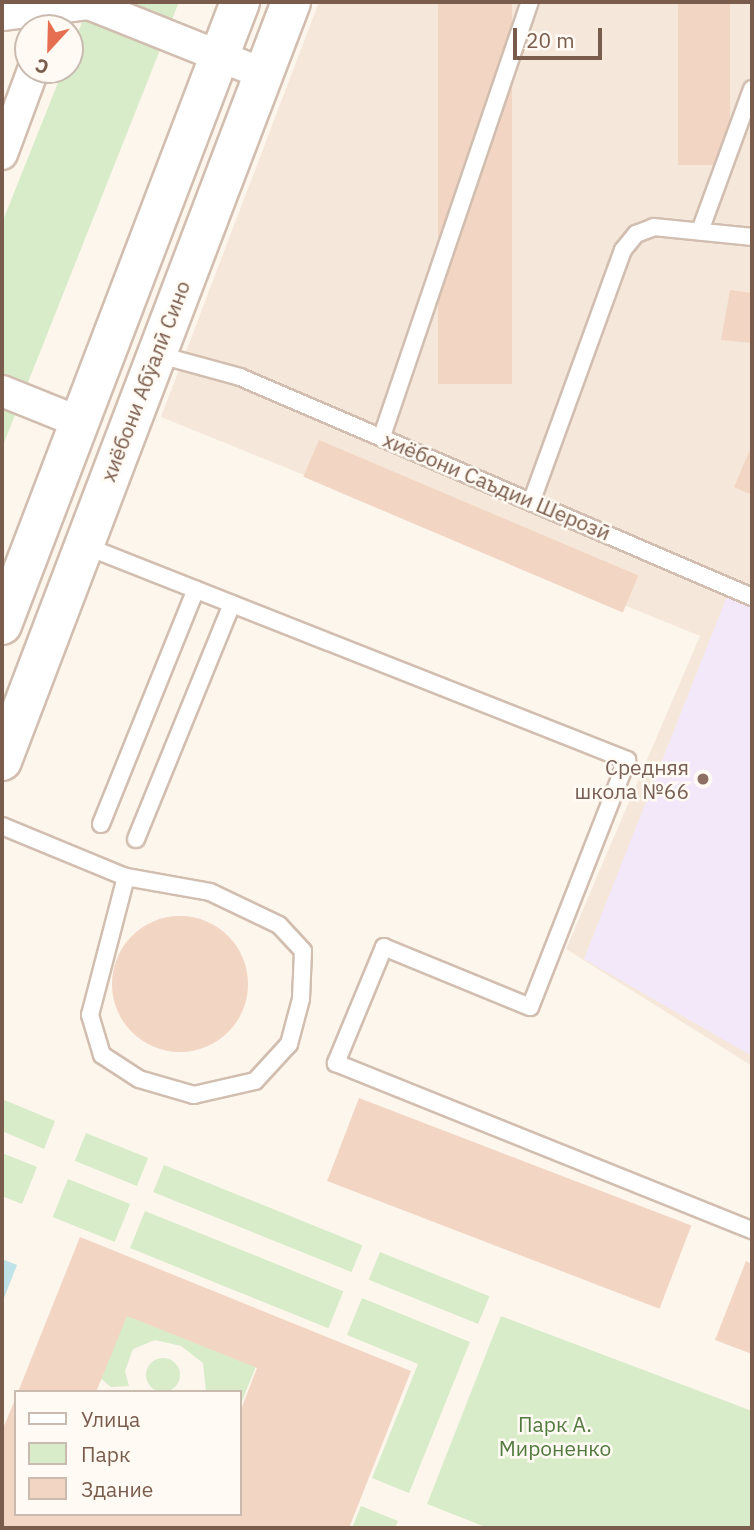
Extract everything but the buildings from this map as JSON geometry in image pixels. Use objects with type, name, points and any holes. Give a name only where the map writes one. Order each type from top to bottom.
[{"type":"main road","points":[[2,625],[240,2]]},
{"type":"main road","name":"хиёбони Абӯалӣ Сино","points":[[2,761],[154,354],[291,2]]},
{"type":"street","points":[[2,15],[55,13],[89,4],[264,74]]},
{"type":"street","points":[[2,153],[28,84]]},
{"type":"street","points":[[2,391],[79,422]]},
{"type":"lane","points":[[382,436],[530,2]]},
{"type":"lane","points":[[700,231],[752,89]]},
{"type":"lane","points":[[532,500],[623,250],[636,234],[654,227],[752,237]]},
{"type":"lane","name":"хиёбони Саъдии Шерозӣ","points":[[154,354],[240,377],[532,500],[752,597]]},
{"type":"lane","points":[[83,545],[627,760],[530,1007],[384,947],[336,1063],[752,1230]]},
{"type":"lane","points":[[101,824],[196,589]]},
{"type":"lane","points":[[136,839],[232,604]]},
{"type":"lane","points":[[2,826],[126,877],[210,892],[279,925],[303,951],[301,999],[289,1044],[254,1081],[194,1095],[139,1079],[102,1055],[90,1015],[126,877]]},
{"type":"shaded area","points":[[319,2],[752,2],[752,1066],[566,949],[700,636],[161,417]]},
{"type":"shaded area","name":"Средняя школа №66","points":[[729,591],[752,600],[752,1056],[584,959]]},
{"type":"green space","points":[[90,2],[179,2],[2,448],[2,223],[57,84],[84,84],[84,17]]},
{"type":"green space","points":[[2,1099],[55,1121],[44,1149],[2,1131]]},
{"type":"green space","points":[[86,1133],[148,1158],[137,1186],[75,1161]]},
{"type":"green space","points":[[2,1153],[37,1167],[22,1204],[2,1196]]},
{"type":"green space","points":[[164,1165],[362,1245],[352,1272],[153,1192]]},
{"type":"green space","points":[[68,1179],[130,1204],[115,1242],[53,1217]]},
{"type":"green space","points":[[145,1211],[343,1291],[328,1328],[130,1248]]},
{"type":"green space","points":[[380,1252],[489,1296],[478,1324],[369,1280]]},
{"type":"green space","points":[[362,1298],[470,1342],[409,1493],[372,1478],[418,1364],[347,1335]]},
{"type":"green space","points":[[126,1313],[256,1366],[242,1401],[242,1390],[206,1390],[203,1363],[181,1346],[155,1340],[133,1349],[125,1371],[129,1386],[111,1387],[100,1378]]},
{"type":"green space","name":"Парк А. Мироненко","points":[[501,1316],[752,1411],[752,1528],[488,1528],[427,1504]]},
{"type":"green space","points":[[156,1359],[170,1359],[179,1368],[179,1382],[171,1390],[155,1390],[147,1382],[147,1368]]},
{"type":"green space","points":[[361,1506],[398,1521],[395,1528],[352,1528]]},
{"type":"water","points":[[2,1259],[17,1265],[2,1303]]},
{"type":"place","name":"Средняя школа №66","points":[[703,779]]}]
